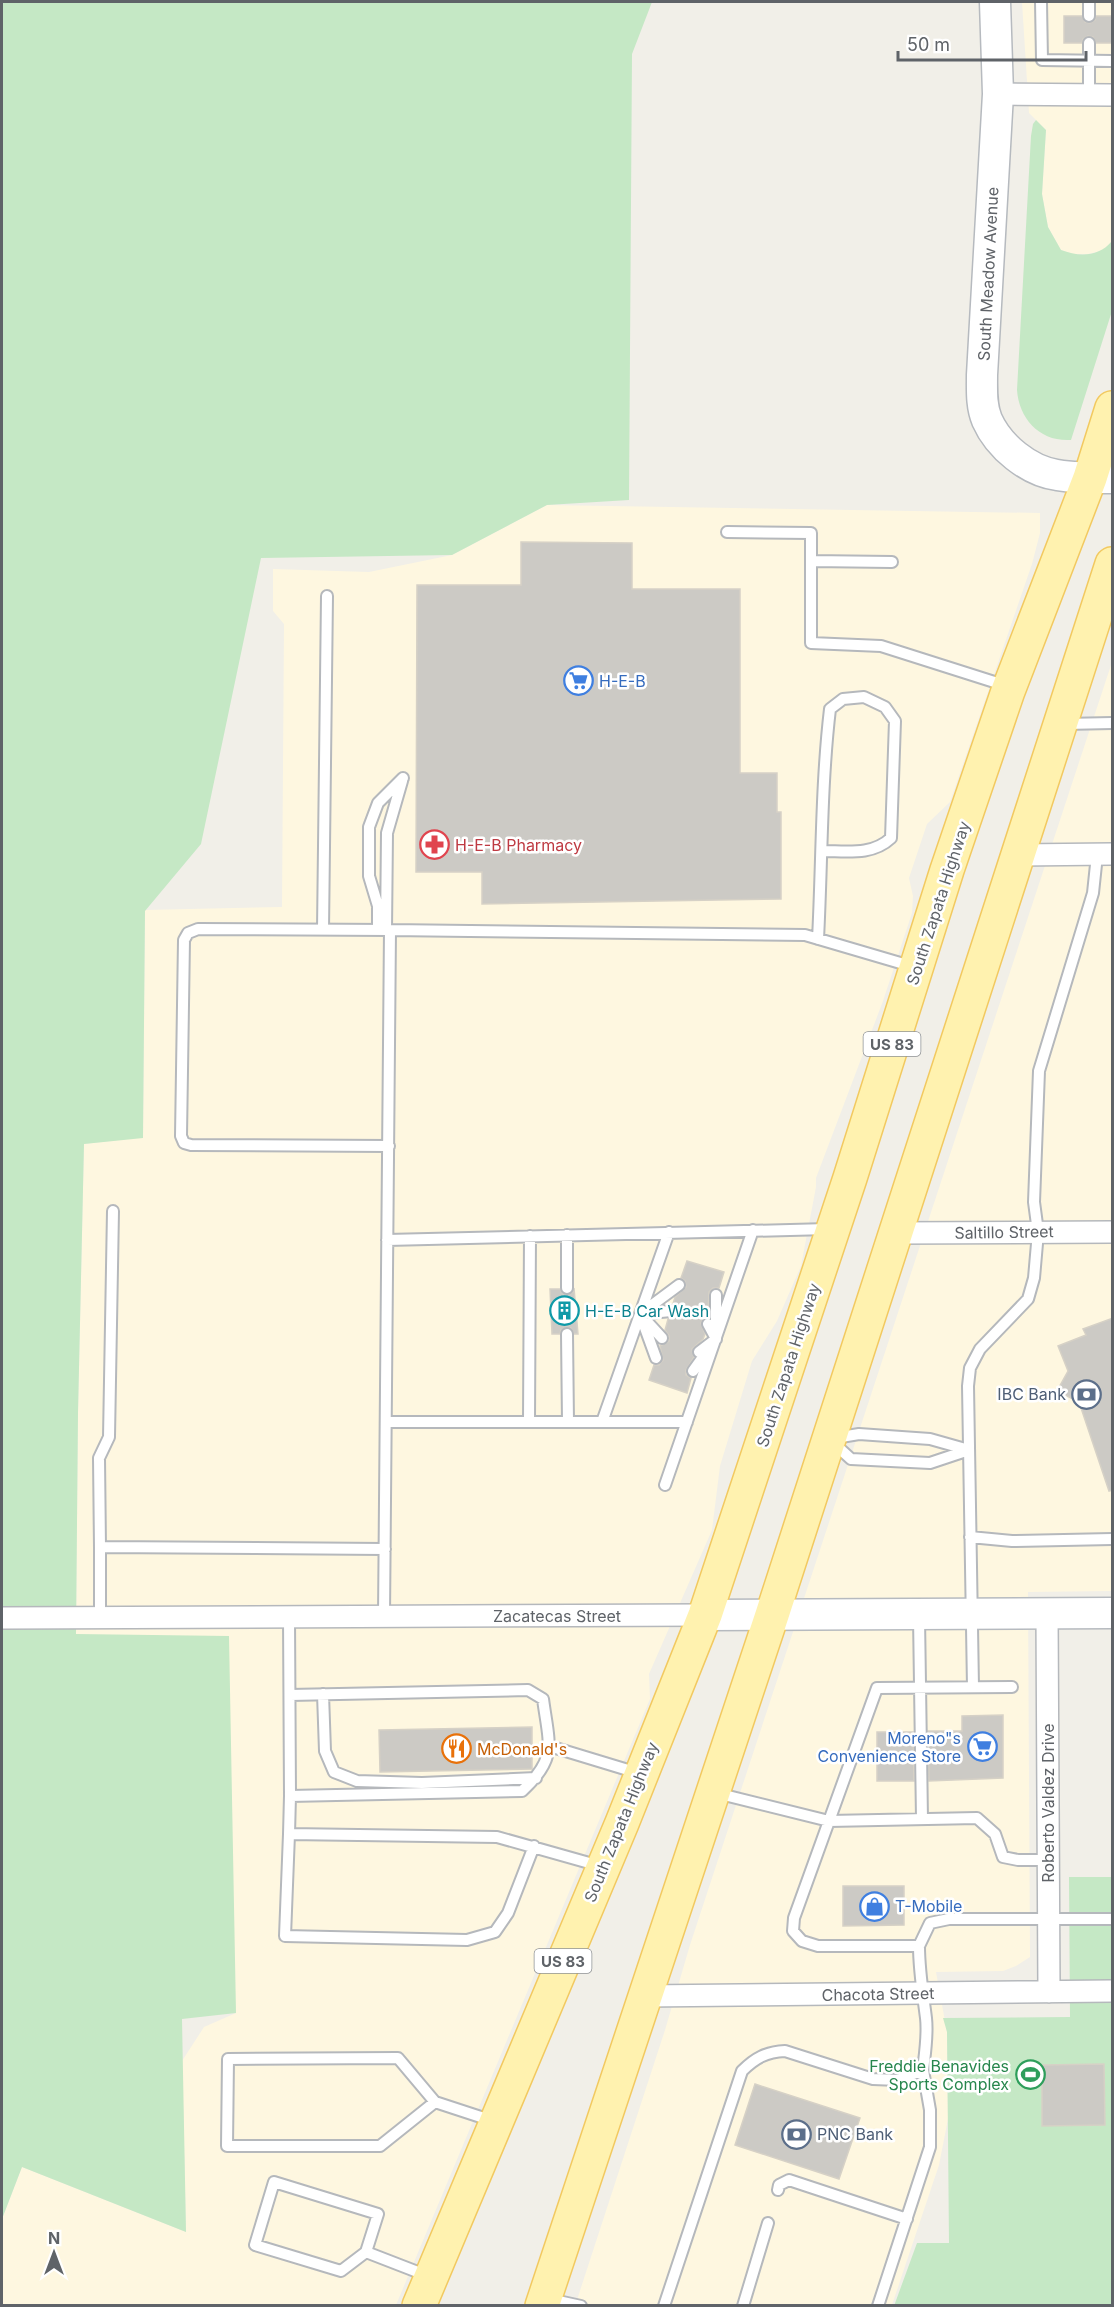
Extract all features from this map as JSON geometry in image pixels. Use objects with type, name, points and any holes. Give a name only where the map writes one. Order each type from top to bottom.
[{"type":"main road","name":"South Meadow Avenue","points":[[995,2],[998,94],[982,398],[987,420],[998,438],[1013,454],[1031,466],[1055,475],[1101,478]]},
{"type":"main road","name":"South Zapata Highway","points":[[425,2291],[603,1867],[705,1615],[833,1229],[947,870],[1010,687],[1101,478],[1113,408]]},
{"type":"main road","points":[[544,2302],[772,1615],[1060,724],[1105,606],[1113,564]]},
{"type":"main road","name":"Zacatecas Street","points":[[705,1615],[1113,1613]]},
{"type":"street","points":[[998,94],[1113,95]]},
{"type":"street","points":[[1018,855],[1105,855]]},
{"type":"street","name":"Saltillo Street","points":[[896,1233],[1113,1232]]},
{"type":"street","name":"Roberto Valdez Drive","points":[[1047,1613],[1049,1992]]},
{"type":"street","name":"Zacatecas Street","points":[[2,1618],[705,1615]]},
{"type":"street","name":"Chacota Street","points":[[644,1996],[1113,1991]]},
{"type":"lane","points":[[1041,2],[1042,60],[1113,61]]},
{"type":"lane","points":[[1089,2],[1089,16]]},
{"type":"lane","points":[[1089,43],[1089,95]]},
{"type":"lane","points":[[727,532],[811,533],[811,643],[881,646],[1010,687]]},
{"type":"lane","points":[[811,561],[892,562]]},
{"type":"lane","points":[[323,930],[327,596]]},
{"type":"lane","points":[[818,939],[827,738],[831,709],[843,699],[864,697],[885,707],[895,721],[891,838],[882,847],[866,851],[822,851]]},
{"type":"lane","points":[[1060,724],[1113,723]]},
{"type":"lane","points":[[384,930],[369,876],[369,827],[378,803],[403,778],[387,833],[384,930],[389,1146],[384,1616]]},
{"type":"lane","points":[[973,1687],[968,1386],[970,1368],[980,1349],[1028,1299],[1034,1278],[1038,1232],[1034,1202],[1039,1071],[1105,855]]},
{"type":"lane","points":[[389,1146],[191,1145],[184,1143],[181,1137],[184,940],[188,933],[198,929],[796,935],[818,939],[916,967]]},
{"type":"lane","points":[[100,1617],[99,1458],[109,1437],[113,1211]]},
{"type":"lane","points":[[387,1240],[833,1229]]},
{"type":"lane","points":[[665,1485],[753,1230]]},
{"type":"lane","points":[[602,1422],[669,1232]]},
{"type":"lane","points":[[567,1235],[567,1288]]},
{"type":"lane","points":[[529,1422],[530,1236]]},
{"type":"lane","points":[[640,1314],[679,1285]]},
{"type":"lane","points":[[693,1371],[716,1339],[716,1295]]},
{"type":"lane","points":[[640,1314],[671,1311]]},
{"type":"lane","points":[[640,1314],[662,1338]]},
{"type":"lane","points":[[640,1314],[656,1358]]},
{"type":"lane","points":[[708,1324],[716,1339]]},
{"type":"lane","points":[[567,1334],[568,1422]]},
{"type":"lane","points":[[699,1352],[716,1339]]},
{"type":"lane","points":[[386,1422],[687,1422]]},
{"type":"lane","points":[[829,1439],[859,1434],[930,1439],[969,1450]]},
{"type":"lane","points":[[829,1439],[851,1459],[930,1463],[969,1450]]},
{"type":"lane","points":[[970,1537],[1012,1541],[1113,1539]]},
{"type":"lane","points":[[100,1548],[385,1549]]},
{"type":"lane","points":[[919,1614],[922,1819]]},
{"type":"lane","points":[[289,1617],[290,1796],[285,1936],[467,1940],[495,1932],[508,1913],[534,1846]]},
{"type":"lane","points":[[920,1947],[818,1947],[802,1941],[793,1931],[794,1918],[877,1688],[1012,1687]]},
{"type":"lane","points":[[290,1695],[528,1690],[543,1699],[549,1746],[546,1765],[522,1791],[290,1796]]},
{"type":"lane","points":[[323,1694],[325,1751],[334,1772],[357,1781],[422,1783],[536,1778]]},
{"type":"lane","points":[[549,1746],[641,1774]]},
{"type":"lane","points":[[712,1792],[829,1821],[977,1818],[995,1834],[1003,1857],[1018,1860],[1048,1860]]},
{"type":"lane","points":[[289,1834],[497,1837],[603,1867]]},
{"type":"lane","points":[[878,2306],[930,2147],[930,2110],[923,2070],[926,2019],[922,1993],[920,1947],[930,1923],[949,1919],[1113,1919]]},
{"type":"lane","points":[[664,2306],[742,2071],[753,2060],[770,2052],[785,2051],[873,2079],[898,2080],[923,2070]]},
{"type":"lane","points":[[435,2102],[380,2146],[226,2146],[228,2059],[398,2058],[435,2102],[496,2122]]},
{"type":"lane","points":[[778,2190],[779,2185],[789,2180],[907,2219]]},
{"type":"lane","points":[[274,2182],[378,2214],[366,2252],[341,2271],[255,2245],[274,2182]]},
{"type":"lane","points":[[743,2306],[768,2223]]},
{"type":"lane","points":[[366,2252],[425,2291]]},
{"type":"lane","points":[[544,2302],[581,2306]]},
{"type":"shaded area","points":[[1022,2],[1112,2],[1112,241],[1105,250],[1088,254],[1073,254],[1061,250],[1048,227],[1042,194],[1046,130],[1029,113]]},
{"type":"shaded area","points":[[547,505],[1040,513],[1040,533],[1032,564],[950,802],[927,824],[909,878],[913,896],[912,913],[883,1001],[816,1178],[801,1266],[777,1321],[752,1361],[720,1466],[712,1530],[649,1674],[650,1699],[396,2305],[2,2305],[2,2219],[22,2167],[186,2232],[182,2061],[204,2027],[236,2013],[76,1634],[84,1144],[143,1137],[145,910],[282,907],[284,624],[273,611],[273,569],[369,572],[452,555]]},
{"type":"shaded area","points":[[1112,662],[1112,1591],[1028,1592],[1030,1957],[1003,1971],[936,1972],[947,2032],[948,2119],[939,2165],[892,2305],[575,2306],[665,2030],[690,1945]]},
{"type":"green space","points":[[2,2],[652,2],[632,54],[629,500],[547,505],[452,555],[261,558],[201,844],[145,911],[143,1138],[84,1144],[76,1634],[229,1636],[236,2013],[182,2019],[186,2232],[22,2167],[2,2219]]},
{"type":"green space","points":[[1036,120],[1046,130],[1042,194],[1048,227],[1061,250],[1075,254],[1095,253],[1112,241],[1112,311],[1071,440],[1050,437],[1033,427],[1022,410],[1017,390],[1031,136]]},
{"type":"green space","name":"Freddie Benavides Sports Complex","points":[[1069,1877],[1112,1877],[1112,2305],[894,2306],[917,2243],[949,2243],[947,2032],[943,2018],[1070,2017]]},
{"type":"building","points":[[1064,16],[1082,16],[1085,22],[1090,23],[1095,20],[1096,16],[1113,16],[1113,43],[1096,43],[1093,37],[1088,36],[1083,39],[1082,43],[1064,43]]},
{"type":"building","name":"H-E-B","points":[[521,542],[632,543],[632,589],[740,589],[740,773],[777,773],[777,812],[781,812],[781,899],[482,904],[482,872],[416,872],[417,585],[521,585]]},
{"type":"building","points":[[687,1261],[724,1272],[719,1288],[713,1288],[709,1292],[708,1317],[704,1318],[701,1323],[705,1334],[692,1349],[694,1357],[686,1370],[686,1375],[691,1378],[687,1393],[649,1380],[654,1365],[659,1365],[663,1360],[660,1346],[669,1341],[665,1330],[668,1319],[678,1314],[677,1307],[673,1304],[675,1297],[686,1287],[685,1281],[681,1278]]},
{"type":"building","name":"H-E-B Car Wash","points":[[574,1288],[578,1334],[574,1334],[571,1328],[566,1327],[561,1330],[560,1334],[552,1334],[550,1289],[560,1289],[563,1294],[568,1295],[573,1292]]},
{"type":"building","name":"IBC Bank","points":[[1113,1318],[1113,1490],[1109,1491],[1079,1402],[1057,1391],[1068,1371],[1058,1346],[1086,1335],[1083,1329]]},
{"type":"building","name":"Moreno\"s Convenience Store","points":[[1003,1715],[1003,1778],[929,1781],[928,1731],[962,1731],[962,1716]]},
{"type":"building","name":"McDonald's","points":[[532,1727],[532,1769],[380,1772],[379,1730]]},
{"type":"building","points":[[877,1732],[913,1732],[914,1781],[877,1781]]},
{"type":"building","name":"T-Mobile","points":[[843,1886],[904,1886],[904,1925],[843,1926]]},
{"type":"building","points":[[1104,2064],[1105,2125],[1042,2126],[1042,2065]]},
{"type":"building","name":"PNC Bank","points":[[755,2084],[860,2118],[839,2179],[735,2145]]},
{"type":"place","name":"H-E-B","points":[[578,681]]},
{"type":"place","name":"H-E-B Pharmacy","points":[[434,845]]},
{"type":"place","name":"H-E-B Car Wash","points":[[564,1311]]},
{"type":"place","name":"IBC Bank","points":[[1087,1394]]},
{"type":"place","name":"Moreno\"s Convenience Store","points":[[982,1747]]},
{"type":"place","name":"McDonald's","points":[[456,1749]]},
{"type":"place","name":"T-Mobile","points":[[874,1906]]},
{"type":"place","name":"Freddie Benavides Sports Complex","points":[[1030,2075]]},
{"type":"place","name":"PNC Bank","points":[[796,2134]]}]
